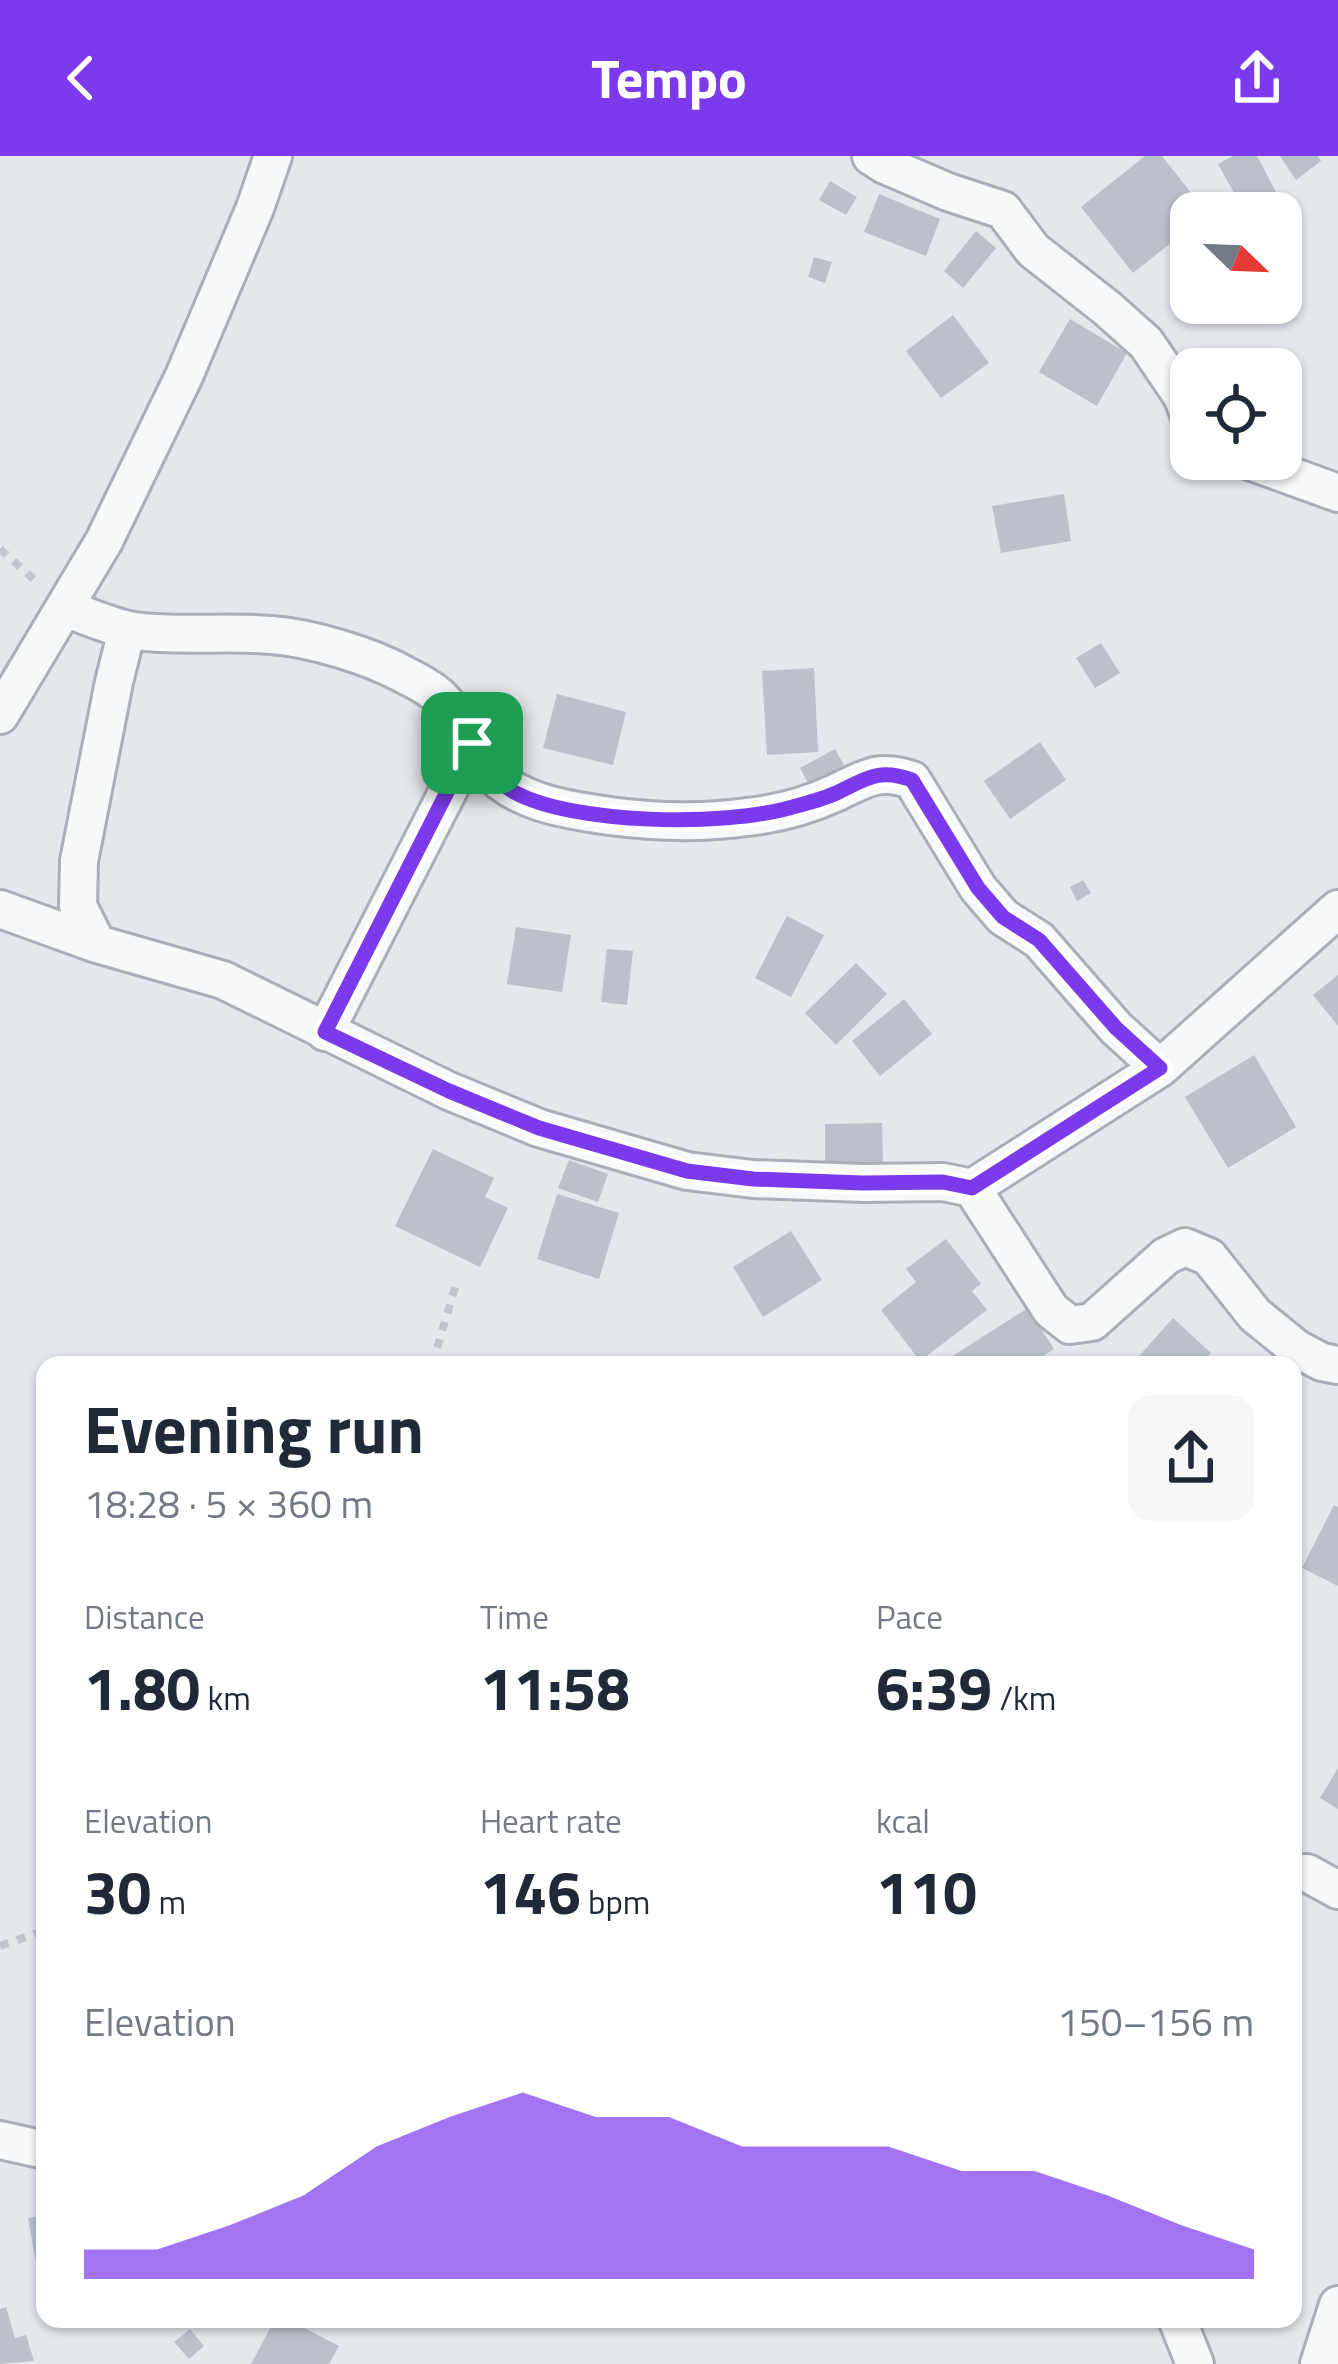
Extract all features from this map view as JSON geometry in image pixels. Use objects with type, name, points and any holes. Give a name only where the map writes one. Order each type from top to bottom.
[{"type":"street","points":[[0,715],[104,541],[184,376],[273,156]]},
{"type":"street","points":[[871,156],[948,192],[1003,211],[1033,250],[1146,344],[1170,379]]},
{"type":"street","points":[[1302,480],[1338,493]]},
{"type":"street","points":[[65,608],[128,630],[273,635],[363,657],[398,671],[436,693],[487,769],[513,791],[550,805],[614,817],[749,817],[834,794],[862,778],[893,773],[912,780],[978,888],[1003,917],[1039,940],[1116,1028],[1160,1068]]},
{"type":"street","points":[[97,944],[78,906],[79,861],[128,630]]},
{"type":"street","points":[[325,1032],[472,743]]},
{"type":"street","points":[[0,908],[97,944],[223,980],[449,1091],[539,1128],[687,1171],[753,1179],[943,1182],[972,1188],[1160,1068],[1338,909]]},
{"type":"street","points":[[972,1188],[1051,1310],[1070,1325],[1091,1322],[1166,1256],[1185,1247],[1209,1257],[1256,1316],[1297,1349],[1338,1365]]},
{"type":"street","points":[[1302,1873],[1338,1890]]},
{"type":"street","points":[[0,2140],[36,2148]]},
{"type":"street","points":[[1318,2364],[1338,2305]]},
{"type":"street","points":[[1181,2328],[1195,2364]]},
{"type":"path","points":[[0,548],[65,608]]},
{"type":"path","points":[[435,1356],[457,1281]]},
{"type":"path","points":[[0,1946],[36,1933]]},
{"type":"building","points":[[1145,156],[1162,156],[1190,192],[1170,192],[1170,244],[1133,273],[1081,207]]},
{"type":"building","points":[[1233,156],[1257,156],[1276,192],[1233,192],[1218,164]]},
{"type":"building","points":[[1280,156],[1318,156],[1321,161],[1296,180]]},
{"type":"building","points":[[830,181],[857,197],[846,215],[819,200]]},
{"type":"building","points":[[879,194],[940,219],[926,256],[864,232]]},
{"type":"building","points":[[976,231],[996,248],[963,288],[944,271]]},
{"type":"building","points":[[814,257],[832,262],[825,283],[808,277]]},
{"type":"building","points":[[953,315],[989,363],[941,398],[906,351]]},
{"type":"building","points":[[1070,319],[1127,353],[1097,406],[1039,372]]},
{"type":"building","points":[[1064,494],[1071,541],[1001,553],[992,506]]},
{"type":"building","points":[[1101,643],[1120,673],[1095,688],[1076,658]]},
{"type":"building","points":[[814,668],[818,752],[767,755],[762,671]]},
{"type":"building","points":[[557,694],[626,712],[613,765],[543,748]]},
{"type":"building","points":[[1040,742],[1066,780],[1010,819],[984,781]]},
{"type":"building","points":[[835,749],[844,765],[809,785],[800,768]]},
{"type":"building","points":[[1083,880],[1091,893],[1077,901],[1070,887]]},
{"type":"building","points":[[787,916],[824,935],[791,997],[755,978]]},
{"type":"building","points":[[516,927],[571,935],[562,992],[507,984]]},
{"type":"building","points":[[607,949],[633,951],[627,1005],[601,1002]]},
{"type":"building","points":[[856,963],[887,994],[836,1045],[805,1013]]},
{"type":"building","points":[[1338,975],[1338,1026],[1313,995]]},
{"type":"building","points":[[904,999],[932,1034],[880,1076],[852,1041]]},
{"type":"building","points":[[1254,1055],[1296,1127],[1228,1168],[1185,1097]]},
{"type":"building","points":[[882,1123],[883,1162],[825,1164],[825,1124]]},
{"type":"building","points":[[433,1149],[494,1178],[485,1197],[508,1208],[480,1267],[395,1226]]},
{"type":"building","points":[[569,1160],[608,1174],[598,1202],[558,1188]]},
{"type":"building","points":[[557,1194],[619,1213],[599,1279],[537,1259]]},
{"type":"building","points":[[791,1231],[822,1280],[763,1317],[733,1267]]},
{"type":"building","points":[[946,1239],[981,1284],[972,1291],[987,1310],[927,1356],[916,1356],[881,1310],[916,1282],[906,1269]]},
{"type":"building","points":[[1028,1308],[1054,1349],[1044,1356],[954,1355]]},
{"type":"building","points":[[1173,1318],[1211,1353],[1208,1356],[1139,1356]]},
{"type":"building","points":[[1334,1505],[1338,1507],[1338,1586],[1302,1568]]},
{"type":"building","points":[[1338,1768],[1338,1809],[1320,1798]]},
{"type":"building","points":[[36,2217],[36,2263],[28,2218]]},
{"type":"building","points":[[6,2307],[15,2338],[26,2335],[34,2361],[0,2364],[0,2309]]},
{"type":"building","points":[[270,2328],[304,2328],[339,2346],[329,2364],[251,2364]]},
{"type":"building","points":[[190,2329],[204,2346],[189,2359],[174,2342]]},
{"type":"route","points":[[472,743],[487,769],[513,791],[550,805],[614,817],[749,817],[834,794],[862,778],[893,773],[912,780],[978,888],[1003,917],[1039,940],[1116,1028],[1160,1068],[972,1188],[943,1182],[753,1179],[687,1171],[539,1128],[449,1091],[325,1032],[472,743]]}]
